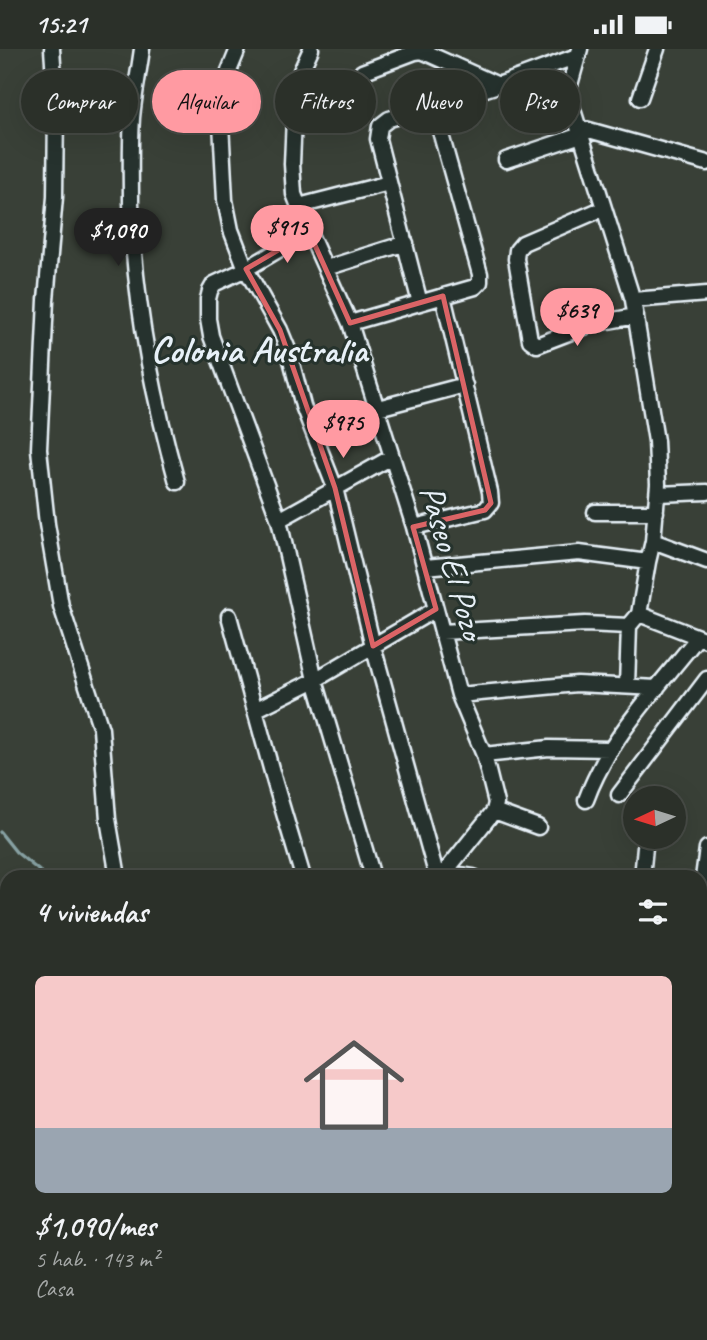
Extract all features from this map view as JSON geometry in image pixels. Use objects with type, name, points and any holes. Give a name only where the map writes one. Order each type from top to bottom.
[{"type":"street","points":[[52,49],[56,106],[55,197],[46,300],[39,449],[47,524],[61,606],[102,729],[108,819],[117,870]]},
{"type":"street","points":[[142,49],[132,117],[130,162],[137,296],[160,420],[177,481]]},
{"type":"street","points":[[239,49],[229,71],[220,104],[225,200],[231,230],[246,269],[280,330],[289,352],[303,406],[335,488],[373,646],[440,870]]},
{"type":"street","name":"Paseo El Pozo","points":[[311,49],[295,94],[292,164],[294,194],[350,323],[378,408],[414,527],[459,695],[484,755],[496,803],[494,811]]},
{"type":"street","points":[[562,49],[579,52]]},
{"type":"street","points":[[640,98],[657,49]]},
{"type":"street","points":[[367,70],[422,51],[498,85]]},
{"type":"street","points":[[486,89],[579,52]]},
{"type":"street","points":[[574,70],[579,52]]},
{"type":"street","points":[[390,119],[380,126],[378,139],[420,303]]},
{"type":"street","points":[[580,131],[707,163]]},
{"type":"street","points":[[580,131],[634,300],[656,441],[658,494],[653,541],[639,614],[629,626],[627,686]]},
{"type":"street","points":[[350,323],[475,287],[480,282],[481,274],[441,133]]},
{"type":"street","points":[[506,160],[575,133]]},
{"type":"street","points":[[299,206],[389,183]]},
{"type":"street","points":[[604,208],[523,243],[517,250],[516,259],[530,340],[537,345],[592,324],[636,316]]},
{"type":"street","points":[[309,232],[246,269],[214,284],[208,299],[208,319],[211,336],[279,520],[315,680],[371,870]]},
{"type":"street","points":[[326,268],[406,243]]},
{"type":"street","points":[[634,300],[707,294]]},
{"type":"street","points":[[414,527],[485,510],[491,503],[491,492],[443,296]]},
{"type":"street","points":[[378,408],[465,385]]},
{"type":"street","points":[[279,520],[392,457]]},
{"type":"street","points":[[658,494],[707,492]]},
{"type":"street","points":[[595,512],[656,512]]},
{"type":"street","points":[[653,541],[707,561]]},
{"type":"street","points":[[425,567],[579,553],[648,562]]},
{"type":"street","points":[[255,710],[315,680],[436,609]]},
{"type":"street","points":[[586,800],[594,778],[610,749],[657,688],[702,639],[639,614]]},
{"type":"street","points":[[229,617],[301,870]]},
{"type":"street","points":[[442,632],[585,624],[629,626]]},
{"type":"street","points":[[619,795],[707,679]]},
{"type":"street","points":[[459,695],[577,684],[657,688]]},
{"type":"street","points":[[484,755],[549,748],[610,749]]},
{"type":"street","points":[[445,870],[494,811],[538,827]]},
{"type":"street","points":[[704,870],[707,848]]},
{"type":"street","points":[[643,870],[645,849]]},
{"type":"highlighted area","points":[[309,232],[350,323],[443,296],[491,503],[485,510],[413,527],[436,609],[373,646],[335,488],[280,330],[246,269]]},
{"type":"waterway","points":[[0,832],[16,852],[38,870]]},
{"type":"district","name":"Colonia Australia","points":[[259,349]]}]
